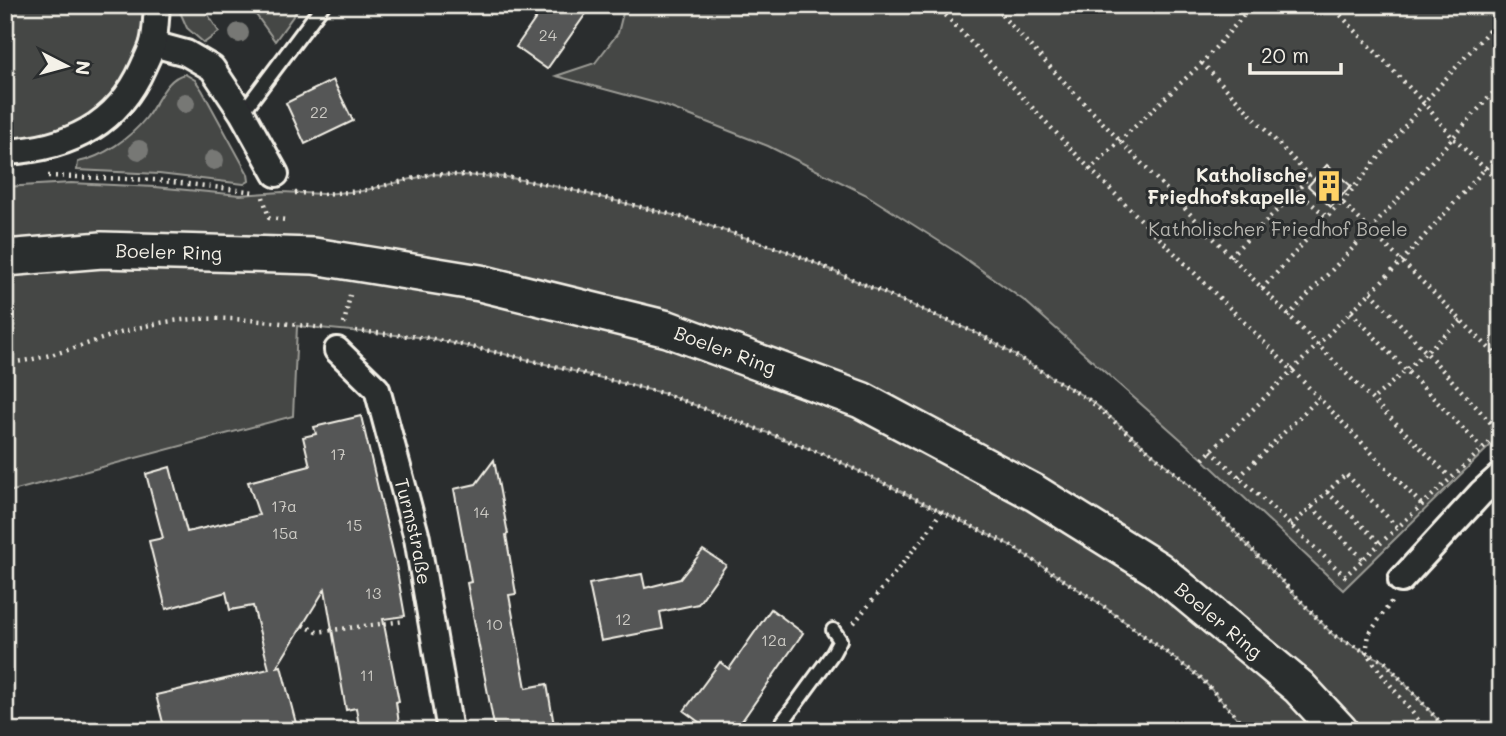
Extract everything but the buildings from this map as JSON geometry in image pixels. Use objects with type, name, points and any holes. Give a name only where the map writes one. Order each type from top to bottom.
[{"type":"main road","name":"Boeler Ring","points":[[5,258],[102,250],[314,256],[480,283],[668,329],[861,400],[1035,493],[1157,569],[1299,687],[1340,731]]},
{"type":"street","points":[[5,152],[55,146],[90,131],[113,111],[134,89],[153,44],[158,5]]},
{"type":"street","points":[[153,44],[186,53],[212,68],[242,113],[277,186]]},
{"type":"street","name":"Turmstraße","points":[[334,339],[377,388],[417,538],[450,731]]},
{"type":"street","points":[[1401,580],[1501,475]]},
{"type":"lane","points":[[242,113],[323,5]]},
{"type":"lane","points":[[776,731],[836,635]]},
{"type":"path","points":[[936,5],[1090,169],[1292,370],[1420,504]]},
{"type":"path","points":[[992,5],[1317,346],[1450,477]]},
{"type":"path","points":[[1090,169],[1202,63],[1253,5]]},
{"type":"path","points":[[1331,5],[1424,103],[1452,137],[1501,184]]},
{"type":"path","points":[[1262,289],[1342,202],[1424,103],[1501,17]]},
{"type":"path","points":[[1202,63],[1309,176],[1230,256]]},
{"type":"path","points":[[1289,316],[1501,84]]},
{"type":"path","points":[[1203,458],[1401,262],[1501,151]]},
{"type":"path","points":[[41,177],[277,186],[323,194],[362,191],[432,174],[506,177],[564,188],[689,219],[792,253],[983,336],[1089,400],[1196,491],[1333,635],[1385,662],[1448,731]]},
{"type":"path","points":[[1297,191],[1327,217]]},
{"type":"path","points":[[1342,202],[1501,360]]},
{"type":"path","points":[[1211,451],[1345,576],[1500,432],[1371,292]]},
{"type":"path","points":[[1351,312],[1482,448]]},
{"type":"path","points":[[5,363],[69,351],[118,334],[172,321],[232,320],[334,339]]},
{"type":"path","points":[[1372,400],[1461,321]]},
{"type":"path","points":[[355,331],[429,338],[666,394],[828,456],[1010,545],[1102,605],[1201,678],[1249,731]]},
{"type":"path","points":[[1238,477],[1319,398]]},
{"type":"path","points":[[1291,526],[1346,474],[1397,527]]},
{"type":"path","points":[[1327,492],[1380,543]]},
{"type":"path","points":[[1312,507],[1363,559]]},
{"type":"path","points":[[836,635],[928,532],[941,511]]},
{"type":"path","points":[[1401,580],[1393,599],[1369,635],[1366,652],[1427,731]]},
{"type":"path","points":[[303,625],[317,632],[372,627],[431,615]]},
{"type":"green space","points":[[5,5],[157,5],[113,112],[5,152]]},
{"type":"green space","points":[[177,5],[202,5],[219,32],[204,43],[187,28]]},
{"type":"green space","points":[[249,5],[301,5],[275,41]]},
{"type":"green space","name":"Katholischer Friedhof Boele","points":[[625,5],[1501,5],[1501,435],[1343,590],[1203,459],[1026,302],[956,252],[865,194],[768,146],[663,105],[556,76],[595,63],[618,33]]},
{"type":"green space","points":[[185,74],[195,80],[202,90],[248,174],[249,181],[244,184],[159,174],[77,170],[78,162],[106,151],[132,133],[146,118],[172,80]]},
{"type":"green space","points":[[432,174],[506,177],[564,188],[689,219],[792,253],[983,336],[1093,402],[1196,491],[1333,635],[1385,662],[1448,731],[1249,731],[1201,678],[1102,605],[1010,545],[828,456],[666,394],[429,338],[297,326],[293,416],[5,493],[5,187],[71,183],[240,195],[282,192],[323,194],[362,191]]},
{"type":"place","name":"Katholische Friedhofskapelle","points":[[1329,186]]}]
